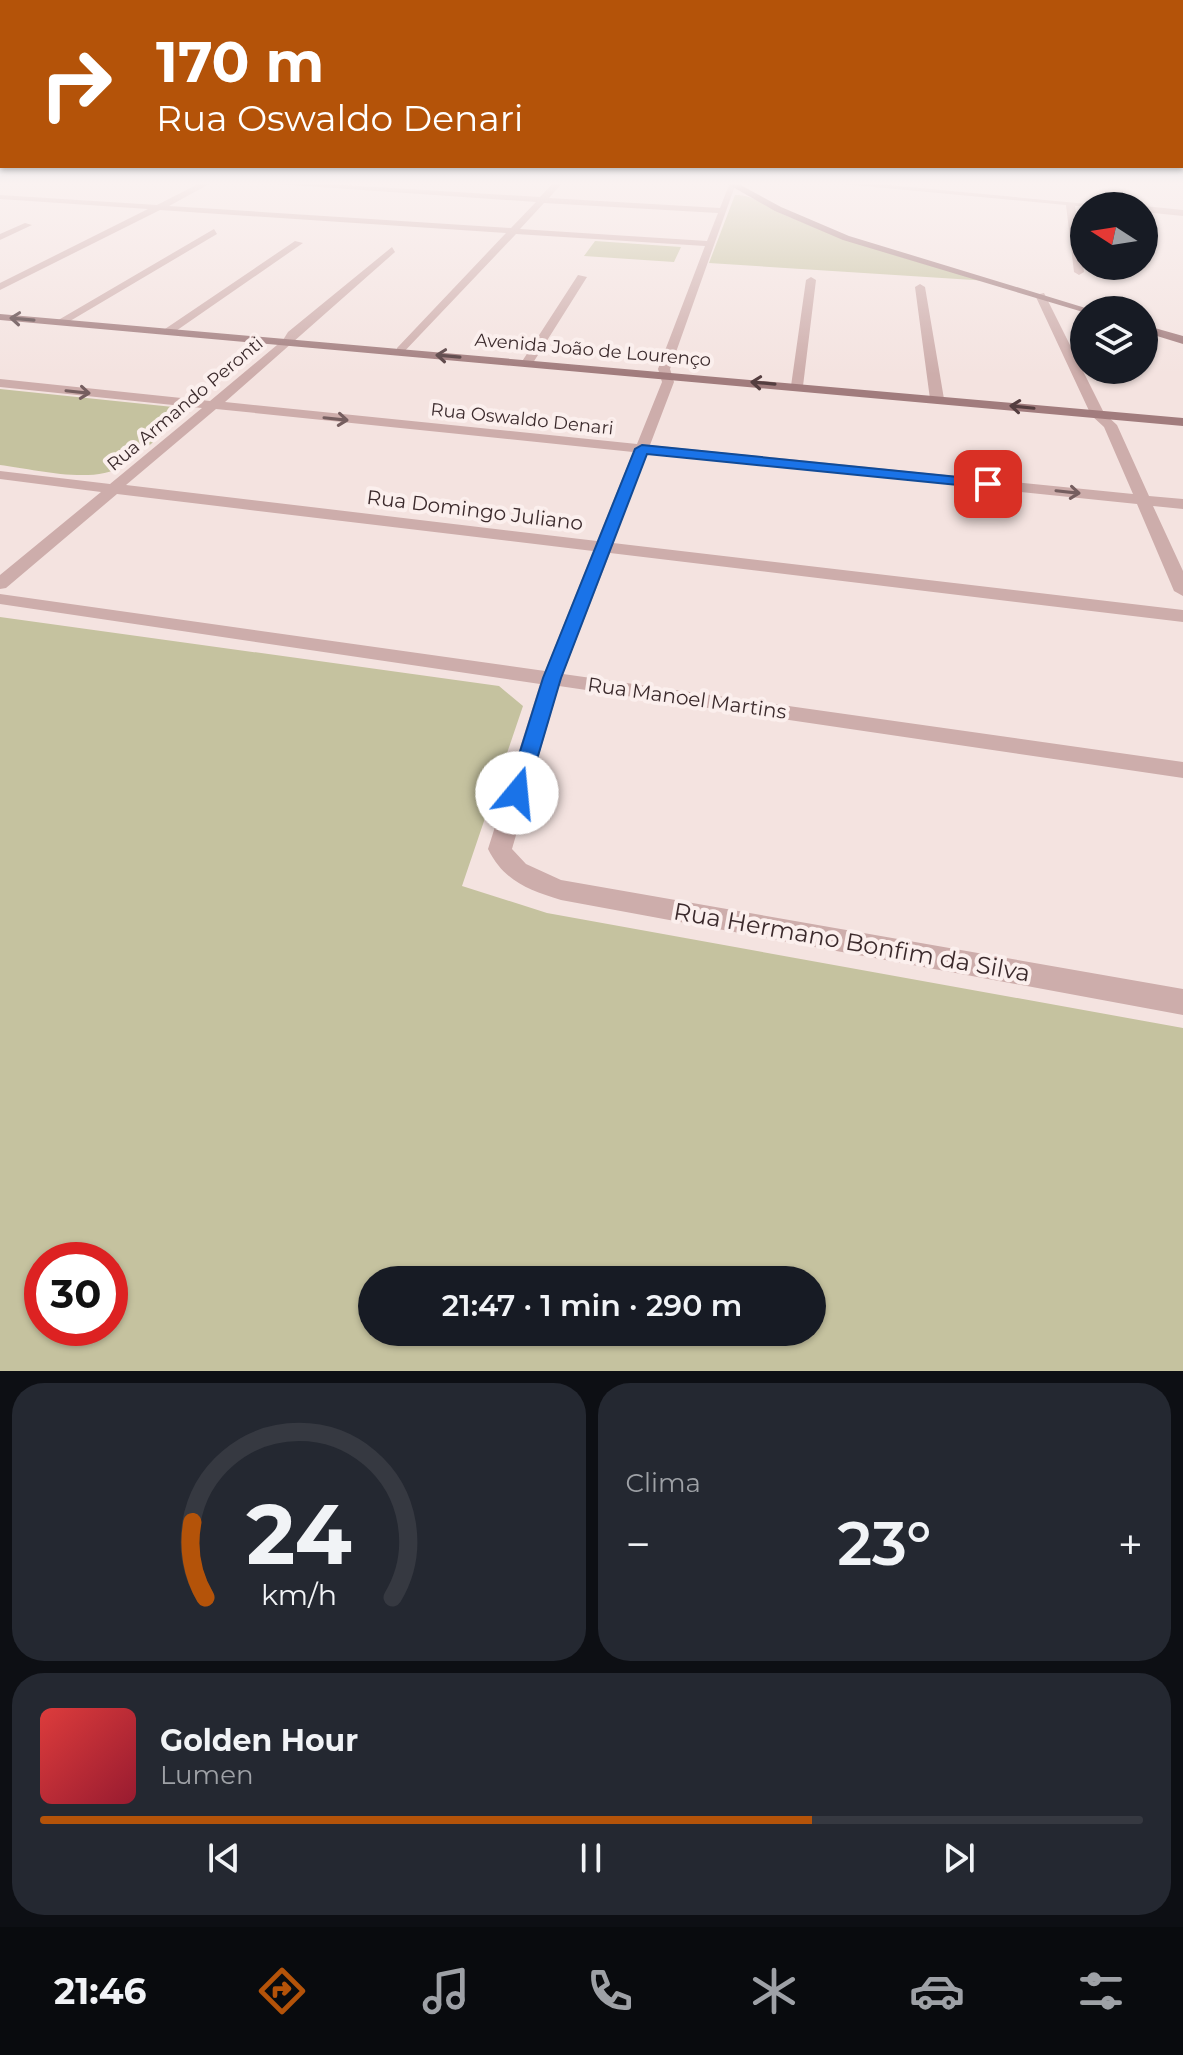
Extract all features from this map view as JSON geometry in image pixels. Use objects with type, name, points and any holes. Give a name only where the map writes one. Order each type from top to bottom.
[{"type":"street","points":[[0,287],[82,246]]},
{"type":"street","points":[[61,322],[190,246]]},
{"type":"street","points":[[169,331],[294,246]]},
{"type":"street","points":[[401,351],[500,246]]},
{"type":"street","points":[[552,678],[668,382],[664,369],[709,246]]},
{"type":"street","points":[[873,246],[1070,305]]},
{"type":"street","name":"Rua Armando Peronti","points":[[0,584],[208,406],[288,342],[292,334],[392,250]]},
{"type":"street","points":[[527,363],[582,277]]},
{"type":"street","points":[[797,386],[811,280]]},
{"type":"street","points":[[920,287],[937,399]]},
{"type":"street","points":[[1040,295],[1098,415],[1110,425],[1183,591]]},
{"type":"street","name":"Avenida João de Lourenço","points":[[0,317],[1183,422]]},
{"type":"street","points":[[1158,332],[1183,340]]},
{"type":"street","name":"Rua Oswaldo Denari","points":[[0,383],[1183,504]]},
{"type":"street","name":"Rua Domingo Juliano","points":[[0,475],[1183,616]]},
{"type":"street","name":"Rua Manoel Martins","points":[[0,599],[1183,770]]},
{"type":"street","name":"Rua Hermano Bonfim da Silva","points":[[552,678],[500,849],[503,858],[522,876],[561,890],[1183,1002]]},
{"type":"shaded area","points":[[591,246],[681,247],[674,262],[584,256]]},
{"type":"shaded area","points":[[716,246],[867,246],[989,281],[709,263]]},
{"type":"shaded area","points":[[0,389],[173,407],[181,412],[181,418],[130,461],[110,472],[63,474],[0,465]]},
{"type":"shaded area","points":[[0,617],[499,686],[523,706],[462,886],[547,913],[1183,1028],[1183,1371],[0,1371]]},
{"type":"route","points":[[517,793],[552,678],[642,449],[988,484]]}]
